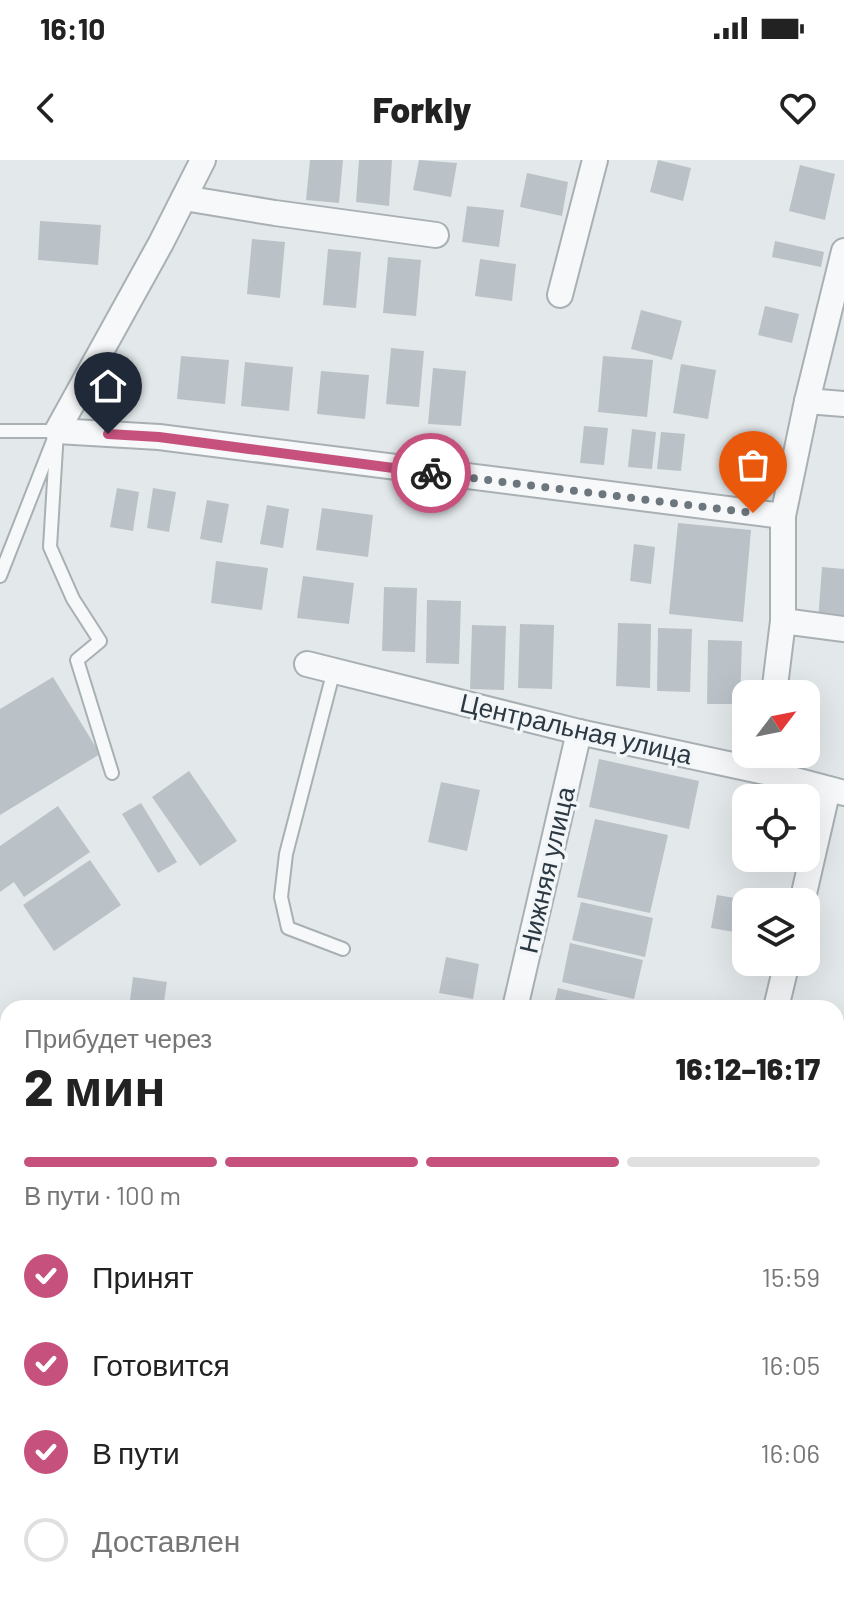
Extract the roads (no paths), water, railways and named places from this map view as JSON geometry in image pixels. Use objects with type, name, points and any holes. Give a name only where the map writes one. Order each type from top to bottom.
[{"type":"street","points":[[203,160],[57,431],[159,437],[783,516]]},
{"type":"street","points":[[560,295],[595,160]]},
{"type":"street","points":[[184,198],[436,235]]},
{"type":"street","points":[[776,680],[783,621],[783,516],[807,401],[844,251]]},
{"type":"street","points":[[807,401],[844,404]]},
{"type":"street","points":[[783,621],[844,629]]},
{"type":"street","name":"Центральная улица","points":[[307,664],[579,732],[732,757]]},
{"type":"street","name":"Нижняя улица","points":[[517,1000],[579,732]]},
{"type":"street","name":"Центральная улица","points":[[778,768],[836,791]]},
{"type":"street","points":[[806,888],[836,791]]},
{"type":"street","points":[[778,1000],[784,976]]},
{"type":"lane","points":[[0,431],[57,431]]},
{"type":"lane","points":[[0,576],[57,431]]},
{"type":"lane","points":[[57,431],[50,547],[73,599],[100,641],[77,660],[112,773]]},
{"type":"lane","points":[[334,670],[286,854],[281,897],[288,928],[343,949]]}]
